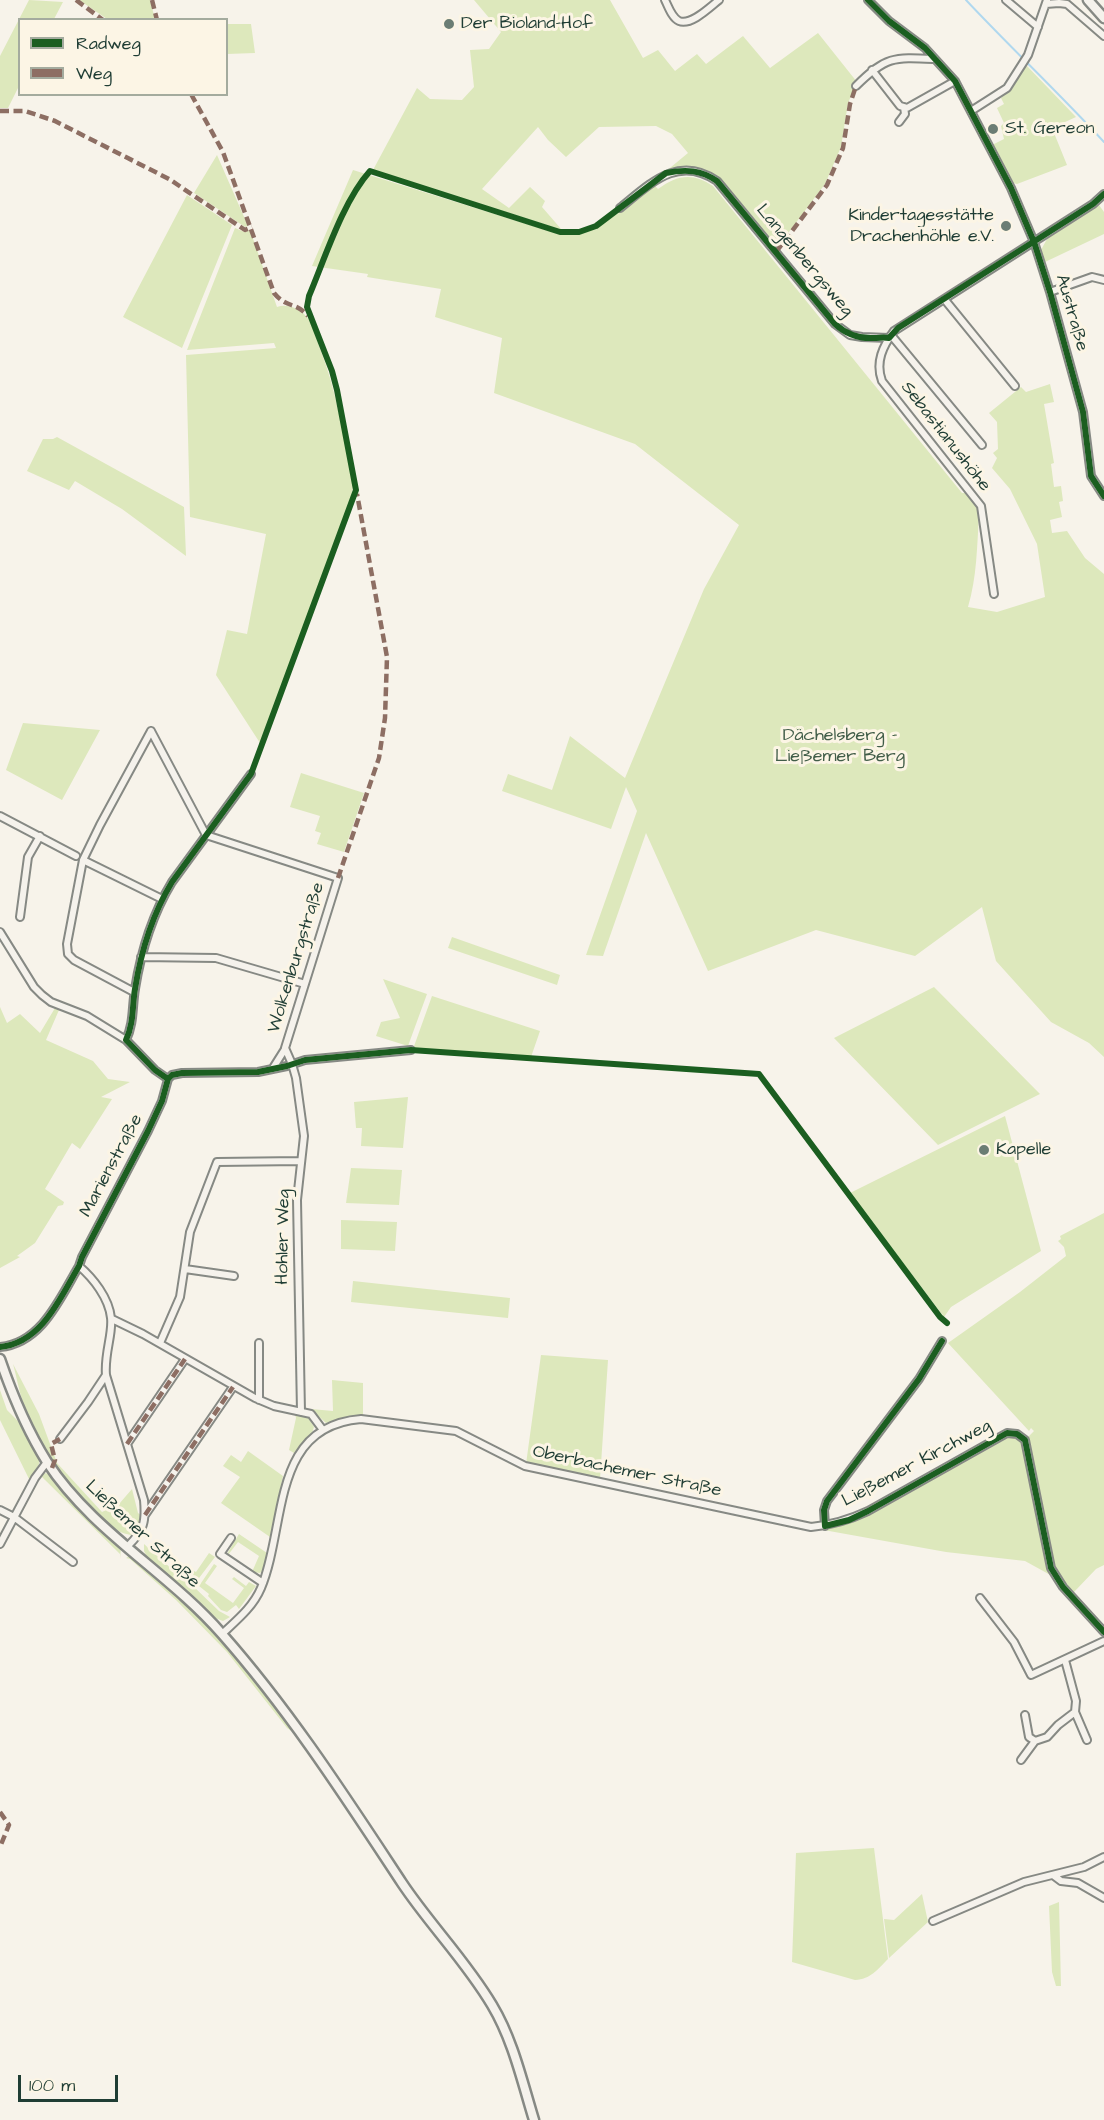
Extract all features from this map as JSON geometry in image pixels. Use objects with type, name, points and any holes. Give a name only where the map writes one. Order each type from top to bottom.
[{"type":"street","points":[[664,0],[680,21],[687,21],[719,0]]},
{"type":"street","name":"Austraße","points":[[868,0],[889,21],[912,37],[936,59],[955,81],[1011,188],[1035,242],[1083,412],[1091,476],[1104,495]]},
{"type":"street","points":[[1006,0],[1038,27]]},
{"type":"street","points":[[1088,0],[1104,18]]},
{"type":"street","points":[[971,111],[1007,87],[1028,56],[1047,2],[1067,4],[1104,36]]},
{"type":"street","points":[[856,86],[872,70],[887,61],[909,58],[936,59]]},
{"type":"street","points":[[872,70],[900,106],[907,108],[955,81]]},
{"type":"street","points":[[899,122],[905,114],[904,107]]},
{"type":"street","name":"Langenbergsweg","points":[[620,208],[666,173],[680,170],[707,174],[717,181],[834,324],[850,335],[890,337]]},
{"type":"street","points":[[982,445],[890,337],[898,328],[1035,242],[1093,204],[1104,194]]},
{"type":"street","points":[[1050,292],[1092,277],[1104,280]]},
{"type":"street","points":[[945,300],[1015,386]]},
{"type":"street","name":"Sebastianushöhe","points":[[890,337],[881,353],[879,364],[882,381],[981,506],[994,594]]},
{"type":"street","points":[[134,992],[80,964],[68,954],[67,944],[83,860],[151,731],[206,835]]},
{"type":"street","points":[[126,1040],[133,1019],[134,992],[141,957],[162,899],[251,774]]},
{"type":"street","points":[[0,816],[76,856]]},
{"type":"street","name":"Wolkenburgstraße","points":[[206,835],[339,878],[285,1048],[273,1069]]},
{"type":"street","points":[[20,917],[28,857],[40,836]]},
{"type":"street","points":[[83,860],[162,899]]},
{"type":"street","points":[[0,932],[34,987],[42,995],[51,1002],[87,1016],[126,1040],[142,1058],[168,1079],[172,1075],[182,1073],[258,1072],[305,1060],[411,1050]]},
{"type":"street","points":[[141,957],[216,958],[305,984]]},
{"type":"street","name":"Wolkenburgstraße","points":[[285,1048],[292,1064]]},
{"type":"street","name":"Hohler Weg","points":[[292,1064],[303,1126],[297,1210],[301,1412]]},
{"type":"street","name":"Marienstraße","points":[[0,1347],[20,1342],[48,1319],[79,1266],[148,1131],[162,1101],[168,1079]]},
{"type":"street","points":[[160,1343],[180,1297],[190,1232],[217,1162],[301,1161]]},
{"type":"street","points":[[79,1266],[88,1274],[107,1301],[112,1319],[105,1362],[106,1375],[144,1500],[145,1515]]},
{"type":"street","points":[[185,1269],[234,1276]]},
{"type":"street","points":[[112,1319],[160,1343],[233,1387],[260,1400],[274,1406],[310,1414],[323,1430]]},
{"type":"street","points":[[825,1526],[824,1510],[827,1501],[919,1379],[942,1341]]},
{"type":"street","points":[[259,1343],[260,1400]]},
{"type":"street","name":"Ließemer Straße","points":[[0,1359],[15,1400],[47,1462],[92,1514],[191,1602],[222,1634],[304,1738],[425,1916],[470,1971],[492,2005],[511,2043],[534,2120]]},
{"type":"street","points":[[127,1444],[185,1359]]},
{"type":"street","points":[[60,1438],[106,1375]]},
{"type":"street","points":[[128,1546],[140,1533],[145,1515],[233,1387]]},
{"type":"street","name":"Oberbachemer Straße","points":[[222,1634],[248,1609],[263,1583],[291,1468],[306,1444],[323,1430],[347,1421],[361,1419],[456,1431],[525,1466],[807,1527],[825,1526]]},
{"type":"street","name":"Ließemer Kirchweg","points":[[825,1526],[849,1520],[868,1511],[1007,1432],[1017,1434],[1025,1440],[1051,1568],[1063,1587],[1104,1632]]},
{"type":"street","points":[[0,1544],[35,1477],[47,1462]]},
{"type":"street","points":[[0,1510],[14,1517],[74,1562]]},
{"type":"street","points":[[231,1538],[220,1554],[263,1583]]},
{"type":"street","points":[[980,1598],[1014,1642],[1031,1675],[1104,1641]]},
{"type":"street","points":[[1065,1660],[1076,1701],[1076,1712],[1087,1740]]},
{"type":"street","points":[[1021,1760],[1035,1741],[1047,1737],[1058,1725],[1076,1712]]},
{"type":"street","points":[[1025,1715],[1029,1737],[1035,1741]]},
{"type":"street","points":[[933,1921],[1024,1882],[1084,1867],[1104,1857]]},
{"type":"street","points":[[1053,1875],[1061,1881],[1078,1882],[1104,1898]]},
{"type":"green space","points":[[29,0],[63,2],[55,18],[20,18]]},
{"type":"green space","points":[[79,0],[150,0],[155,18],[106,18]]},
{"type":"green space","points":[[474,0],[610,0],[643,58],[658,50],[675,71],[697,54],[706,64],[743,36],[770,68],[818,33],[857,82],[848,103],[841,147],[825,184],[777,248],[719,179],[706,172],[693,169],[665,172],[688,153],[672,134],[656,126],[599,127],[566,157],[538,127],[482,189],[509,208],[530,187],[545,201],[542,207],[562,230],[373,170],[417,88],[430,99],[462,100],[474,87],[470,50],[489,49],[501,32]]},
{"type":"green space","points":[[18,21],[18,88],[8,108],[0,108],[0,56]]},
{"type":"green space","points":[[228,24],[251,24],[255,53],[228,54]]},
{"type":"green space","points":[[1026,65],[1076,117],[1052,128],[1067,165],[1017,184],[1013,183],[992,145],[1004,139],[1001,126],[1004,123],[997,108],[1004,104],[1001,98],[1012,89]]},
{"type":"green space","points":[[217,155],[248,226],[245,227],[194,193]]},
{"type":"green space","name":"Dächelsberg - Ließemer Berg","points":[[353,170],[559,234],[586,231],[598,225],[621,211],[654,185],[658,189],[678,178],[692,177],[713,186],[962,493],[969,493],[979,507],[975,573],[968,607],[997,612],[1045,597],[1037,544],[1010,489],[992,468],[997,458],[993,453],[998,449],[997,422],[989,413],[1021,387],[1026,392],[1050,384],[1054,402],[1044,404],[1054,463],[1051,464],[1054,487],[1061,486],[1063,501],[1059,502],[1062,517],[1050,520],[1052,533],[1067,531],[1085,558],[1104,574],[1104,1057],[1089,1043],[1051,1022],[996,961],[982,907],[915,956],[816,930],[708,971],[646,833],[603,956],[586,955],[637,811],[626,787],[611,829],[502,791],[508,774],[552,790],[570,736],[625,778],[704,589],[739,525],[635,444],[494,393],[502,338],[435,317],[441,289],[367,277],[368,274],[312,266]]},
{"type":"green space","points":[[187,195],[232,225],[182,348],[123,317]]},
{"type":"green space","points":[[1099,205],[1104,212],[1104,234],[1045,262],[1041,250],[1047,239]]},
{"type":"green space","points":[[235,228],[245,232],[250,230],[277,307],[290,306],[299,310],[312,326],[335,397],[353,486],[351,498],[260,743],[216,675],[227,630],[247,634],[266,534],[190,517],[186,355],[276,348],[274,343],[187,350]]},
{"type":"green space","points":[[57,437],[184,507],[186,556],[122,509],[75,481],[69,490],[27,471],[43,439]]},
{"type":"green space","points":[[23,723],[100,730],[62,800],[6,770]]},
{"type":"green space","points":[[301,773],[364,793],[344,852],[317,844],[321,833],[315,831],[320,816],[290,807]]},
{"type":"green space","points":[[452,937],[560,975],[557,985],[448,948]]},
{"type":"green space","points":[[383,979],[427,994],[408,1046],[376,1036],[381,1022],[400,1018]]},
{"type":"green space","points":[[934,987],[1040,1094],[938,1145],[834,1038]]},
{"type":"green space","points":[[432,996],[540,1031],[531,1057],[413,1049]]},
{"type":"green space","points":[[0,1007],[7,1023],[20,1014],[40,1033],[55,1008],[59,1010],[46,1040],[93,1061],[108,1079],[130,1082],[101,1097],[112,1099],[80,1149],[72,1143],[45,1189],[64,1202],[63,1205],[58,1206],[35,1243],[17,1256],[20,1257],[0,1268]]},
{"type":"green space","points":[[408,1097],[403,1148],[361,1146],[362,1128],[356,1128],[354,1102]]},
{"type":"green space","points":[[1005,1116],[1041,1251],[951,1307],[944,1317],[850,1193]]},
{"type":"green space","points":[[351,1168],[402,1170],[399,1205],[346,1203]]},
{"type":"green space","points":[[1104,1213],[1104,1565],[1096,1569],[1074,1592],[1062,1580],[1050,1553],[1027,1438],[1034,1431],[1031,1428],[1029,1431],[948,1343],[1066,1256],[1064,1247],[1058,1241],[1061,1239],[1060,1236]]},
{"type":"green space","points":[[341,1220],[397,1222],[395,1251],[341,1249]]},
{"type":"green space","points":[[353,1281],[510,1298],[508,1318],[351,1302]]},
{"type":"green space","points":[[541,1355],[608,1360],[600,1479],[526,1464]]},
{"type":"green space","points":[[13,1364],[39,1414],[57,1463],[102,1512],[119,1504],[132,1489],[138,1513],[142,1516],[139,1526],[131,1535],[120,1532],[106,1522],[71,1486],[52,1462],[30,1421]]},
{"type":"green space","points":[[332,1380],[363,1383],[363,1415],[326,1423],[311,1409],[333,1411]]},
{"type":"green space","points":[[0,1390],[7,1410],[19,1422],[39,1458],[39,1464],[30,1481],[0,1420]]},
{"type":"green space","points":[[295,1414],[308,1417],[314,1427],[312,1433],[294,1453],[289,1450]]},
{"type":"green space","points":[[1007,1436],[1016,1437],[1022,1443],[1044,1554],[1054,1577],[1025,1561],[946,1552],[818,1529],[851,1523]]},
{"type":"green space","points":[[248,1451],[283,1476],[270,1537],[221,1503],[240,1477],[223,1466],[231,1455],[241,1462]]},
{"type":"green space","points":[[45,1473],[52,1475],[121,1547],[120,1559],[120,1554],[42,1477]]},
{"type":"green space","points":[[239,1534],[267,1553],[263,1571],[260,1573],[252,1572],[259,1556],[238,1542],[227,1554]]},
{"type":"green space","points":[[144,1544],[175,1572],[179,1567],[188,1573],[191,1569],[196,1572],[209,1553],[215,1557],[193,1586],[219,1611],[230,1617],[223,1621],[215,1618],[148,1559],[144,1551]]},
{"type":"green space","points":[[131,1555],[196,1613],[242,1665],[299,1736],[287,1728],[227,1652],[176,1600],[130,1559],[126,1558]]},
{"type":"green space","points":[[214,1564],[217,1566],[205,1583],[233,1603],[244,1588],[232,1579],[234,1577],[246,1586],[249,1582],[256,1586],[239,1609],[236,1605],[227,1612],[221,1610],[208,1596],[209,1594],[199,1586]]},
{"type":"green space","points":[[874,1848],[888,1959],[870,1976],[855,1980],[792,1962],[796,1853]]},
{"type":"green space","points":[[922,1894],[928,1922],[889,1958],[884,1919],[894,1920]]},
{"type":"green space","points":[[1059,1902],[1061,1986],[1056,1986],[1052,1972],[1049,1906]]},
{"type":"waterway","points":[[966,0],[1104,142]]},
{"type":"marked path","points":[[76,0],[100,18]]},
{"type":"marked path","points":[[152,0],[156,18]]},
{"type":"marked path","points":[[776,252],[827,185],[843,148],[850,104],[856,86]]},
{"type":"marked path","points":[[192,96],[223,152],[274,293],[308,316]]},
{"type":"marked path","points":[[0,111],[25,111],[55,121],[169,179],[245,230],[252,227]]},
{"type":"marked path","points":[[338,878],[379,758],[385,718],[387,657],[357,494]]},
{"type":"marked path","points":[[127,1444],[185,1359]]},
{"type":"marked path","points":[[145,1515],[233,1387]]},
{"type":"marked path","points":[[52,1468],[55,1460],[51,1444],[60,1439]]},
{"type":"marked path","points":[[0,1812],[9,1825],[0,1847]]},
{"type":"cycle path","points":[[868,0],[889,21],[925,48],[955,81],[1011,188],[1034,242],[1050,292],[1083,412],[1091,476],[1104,496]]},
{"type":"cycle path","points":[[168,1079],[155,1070],[126,1040],[132,1021],[137,975],[148,934],[172,882],[251,774],[356,490],[332,371],[307,307],[309,296],[343,214],[360,183],[370,171],[560,232],[579,232],[596,226],[666,173],[687,171],[705,175],[717,181],[835,324],[843,331],[863,338],[889,338],[898,328],[1093,204],[1104,194]]},
{"type":"cycle path","points":[[168,1079],[172,1075],[182,1073],[258,1072],[305,1060],[411,1050],[759,1074],[940,1317],[947,1323]]},
{"type":"cycle path","points":[[0,1347],[15,1344],[27,1337],[38,1328],[57,1305],[148,1131],[162,1101],[168,1079]]},
{"type":"cycle path","points":[[942,1341],[919,1379],[827,1501],[824,1510],[825,1526],[849,1520],[868,1511],[1007,1433],[1017,1434],[1025,1440],[1051,1568],[1063,1587],[1104,1632]]},
{"type":"place","name":"Der Bioland-Hof","points":[[449,24]]},
{"type":"place","name":"St. Gereon","points":[[993,129]]},
{"type":"place","name":"Kindertagesstätte Drachenhöhle e.V.","points":[[1006,226]]},
{"type":"place","name":"Kapelle","points":[[984,1150]]}]
